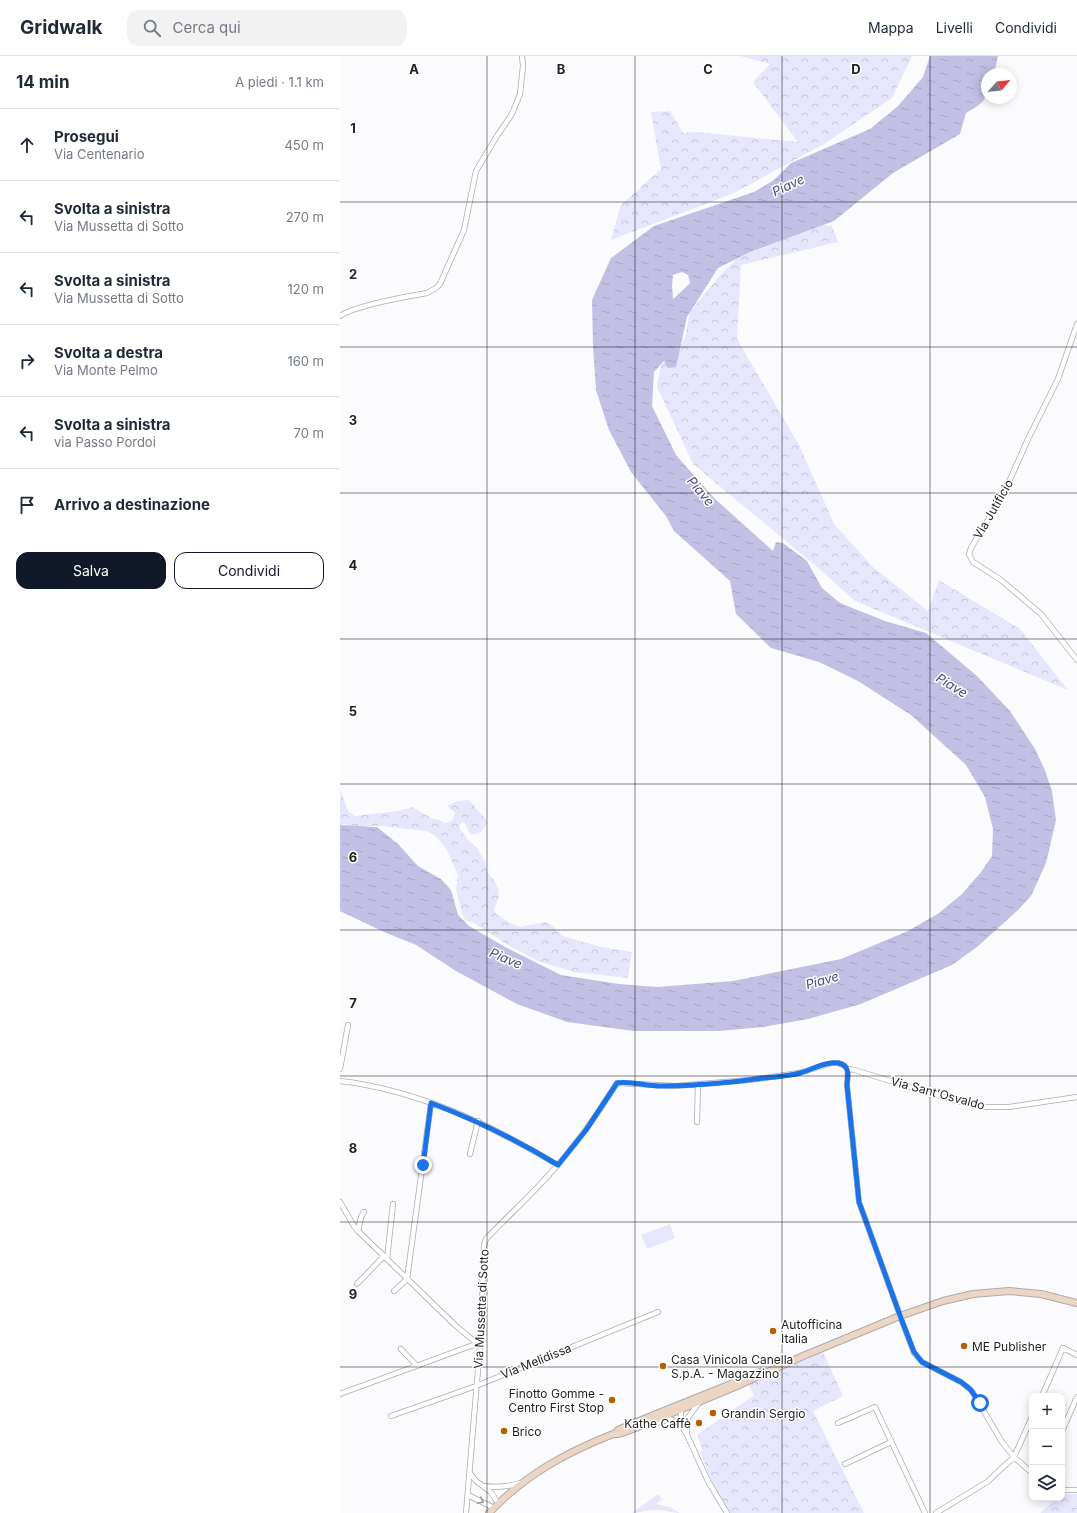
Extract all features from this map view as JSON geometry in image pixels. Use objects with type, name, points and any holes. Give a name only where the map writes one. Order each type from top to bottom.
[{"type":"main road","points":[[491,1511],[498,1503],[522,1483],[556,1460],[613,1434],[618,1430],[680,1407],[701,1401],[764,1374],[774,1368],[900,1316],[943,1301],[973,1294],[990,1292],[1028,1292],[1053,1296],[1077,1303]]},
{"type":"main road","points":[[613,1434],[620,1434],[641,1426],[768,1368],[774,1368]]},
{"type":"street","points":[[340,316],[358,308],[427,293],[440,284],[464,230],[476,171],[512,114],[520,94],[523,66],[522,56]]},
{"type":"street","name":"Via Jutificio","points":[[1077,324],[1058,379],[1048,401],[1028,439],[1001,498],[971,548],[969,554],[973,562],[1001,580],[1041,614],[1077,660]]},
{"type":"street","points":[[340,1069],[348,1026]]},
{"type":"street","name":"Via Mussetta di Sotto","points":[[466,1513],[476,1386],[484,1245],[486,1239],[558,1165],[586,1130],[617,1083],[623,1082],[657,1086],[698,1085],[799,1073],[832,1063],[838,1063],[845,1066],[848,1070]]},
{"type":"street","name":"Via Sant'Osvaldo","points":[[848,1070],[851,1069],[953,1100],[985,1107],[1009,1107],[1077,1097]]},
{"type":"street","points":[[848,1070],[848,1098],[859,1202],[900,1316],[918,1358],[928,1366],[961,1382],[972,1391],[998,1437],[1014,1457],[1029,1471]]},
{"type":"street","points":[[340,1081],[366,1086],[431,1103],[478,1121],[525,1145],[558,1165]]},
{"type":"street","points":[[696,1122],[698,1085]]},
{"type":"street","points":[[394,1291],[407,1279],[431,1103]]},
{"type":"street","points":[[470,1154],[478,1121]]},
{"type":"street","points":[[340,1202],[358,1231],[455,1326],[478,1345]]},
{"type":"street","points":[[357,1284],[386,1258],[393,1204]]},
{"type":"street","points":[[358,1231],[361,1217],[364,1212]]},
{"type":"street","name":"Via Melidissa","points":[[392,1416],[476,1386],[658,1312]]},
{"type":"street","points":[[340,1394],[478,1345]]},
{"type":"street","points":[[1043,1393],[1063,1348],[1077,1355]]},
{"type":"street","points":[[401,1349],[417,1366]]},
{"type":"street","points":[[1065,1424],[1077,1397]]},
{"type":"street","points":[[687,1419],[695,1406],[701,1401]]},
{"type":"street","points":[[680,1407],[687,1419],[687,1434]]},
{"type":"street","points":[[680,1407],[681,1425]]},
{"type":"street","points":[[838,1423],[875,1407],[925,1513]]},
{"type":"street","points":[[641,1426],[647,1426],[665,1420],[674,1420],[681,1425],[687,1434],[708,1481],[727,1513]]},
{"type":"street","points":[[936,1513],[987,1482],[1014,1457],[1029,1424]]},
{"type":"street","points":[[845,1464],[891,1442]]},
{"type":"street","points":[[470,1473],[476,1481],[491,1492],[498,1503]]},
{"type":"street","points":[[484,1486],[495,1488],[508,1487],[522,1483]]},
{"type":"street","points":[[1065,1490],[1077,1490]]},
{"type":"street","points":[[468,1495],[491,1511]]},
{"type":"green space","points":[[740,56],[912,56],[892,98],[824,144],[734,193],[611,240],[621,205],[661,169],[651,112],[670,111],[683,133],[696,132],[798,142],[753,82],[770,64]]},
{"type":"green space","points":[[822,225],[832,226],[838,242],[741,265],[737,339],[799,445],[834,524],[873,567],[928,611],[939,580],[1020,629],[1068,690],[855,601],[817,567],[693,464],[657,387],[661,365],[673,357],[685,338],[690,312],[717,279],[737,258]]},
{"type":"green space","points":[[340,789],[348,811],[355,816],[398,811],[412,807],[433,819],[445,823],[452,821],[455,813],[447,806],[457,801],[469,800],[488,822],[483,830],[476,834],[470,834],[465,823],[461,823],[459,827],[467,839],[477,848],[485,861],[487,872],[494,880],[498,888],[499,897],[494,909],[496,914],[510,923],[521,927],[545,922],[553,926],[563,936],[601,947],[632,952],[628,978],[574,972],[538,961],[508,945],[474,923],[465,920],[456,890],[458,875],[447,850],[436,836],[426,831],[383,826],[363,826],[354,828],[345,824],[340,825]]},
{"type":"green space","points":[[670,1224],[675,1238],[647,1249],[641,1235]]},
{"type":"green space","points":[[823,1352],[843,1396],[813,1411],[864,1513],[730,1513],[713,1484],[700,1452],[703,1451],[697,1435],[754,1395],[748,1384]]},
{"type":"green space","points":[[658,1494],[662,1500],[656,1504],[670,1507],[680,1513],[651,1510],[632,1513]]},
{"type":"green space","points":[[1065,1494],[1077,1494],[1077,1513],[1040,1513],[1054,1501],[1065,1501]]},
{"type":"water","name":"Piave","points":[[930,56],[998,56],[995,68],[981,68],[981,103],[966,113],[960,134],[893,173],[834,221],[748,253],[718,268],[687,317],[676,367],[668,368],[664,361],[654,372],[652,406],[676,455],[714,498],[773,551],[776,542],[783,543],[807,561],[822,588],[840,603],[885,621],[926,633],[977,676],[1010,711],[1035,749],[1044,768],[1052,791],[1056,820],[1046,863],[1031,896],[1019,909],[977,947],[952,965],[861,1004],[808,1019],[763,1027],[719,1031],[634,1031],[567,1022],[517,1004],[456,971],[416,945],[384,932],[340,911],[340,825],[377,827],[398,844],[418,866],[441,879],[451,890],[458,915],[469,926],[505,947],[561,975],[619,984],[657,987],[733,981],[841,959],[908,931],[939,913],[962,894],[981,872],[992,856],[993,829],[985,797],[966,765],[911,715],[858,681],[819,662],[771,648],[736,614],[730,581],[674,531],[666,516],[631,472],[609,430],[596,390],[592,300],[611,258],[654,226],[754,192],[774,180],[791,163],[870,129],[898,106],[923,77]],"holes":[[[682,272],[688,275],[690,283],[673,299],[673,275]]]},
{"type":"place","name":"Autofficina Italia","points":[[773,1331]]},
{"type":"place","name":"ME Publisher","points":[[964,1346]]},
{"type":"place","name":"Casa Vinicola Canella S.p.A. - Magazzino","points":[[663,1366]]},
{"type":"place","name":"Finotto Gomme - Centro First Stop","points":[[612,1400]]},
{"type":"place","name":"Grandin Sergio","points":[[713,1413]]},
{"type":"place","name":"Kathe Caffè","points":[[699,1423]]},
{"type":"place","name":"Brico","points":[[504,1431]]},
{"type":"route","points":[[423,1165],[431,1103],[501,1132],[558,1165],[586,1130],[617,1083],[623,1082],[657,1086],[698,1085],[799,1073],[832,1063],[838,1063],[845,1066],[848,1070],[847,1085],[849,1112],[859,1202],[902,1323],[914,1352],[919,1360],[928,1366],[961,1382],[972,1391],[980,1403]]}]
